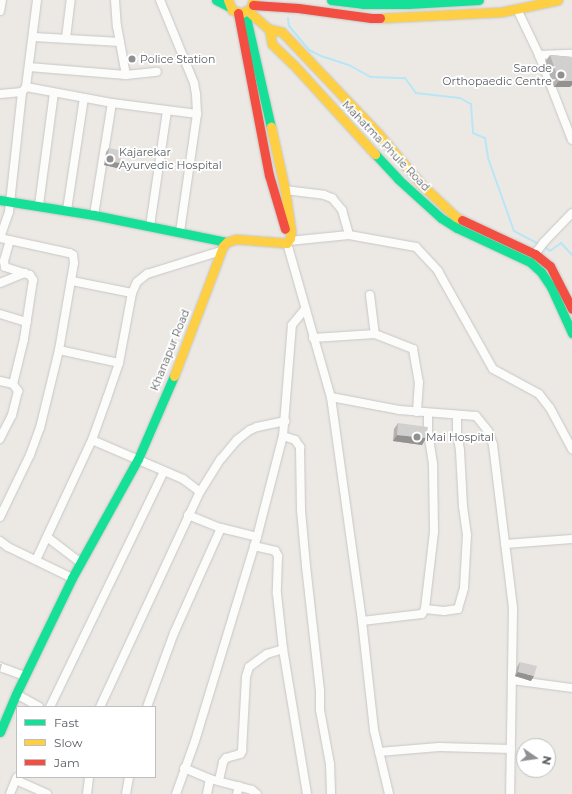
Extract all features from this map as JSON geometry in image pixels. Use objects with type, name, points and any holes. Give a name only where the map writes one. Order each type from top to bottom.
[{"type":"main road","name":"Mahatma Phule Road","points":[[216,0],[248,8],[269,29],[282,32],[378,132],[421,184],[456,217],[535,254],[550,266],[572,309]]},
{"type":"main road","points":[[331,0],[363,4],[408,4],[479,0]]},
{"type":"main road","points":[[248,8],[276,6],[371,18],[501,12],[558,0]]},
{"type":"main road","points":[[248,8],[256,56],[284,190],[291,231],[288,240]]},
{"type":"main road","points":[[248,8],[269,175],[288,240]]},
{"type":"main road","name":"Mahatma Phule Road","points":[[269,29],[272,44],[293,64],[398,179],[441,218],[457,228],[530,262],[541,272],[551,287],[572,333]]},
{"type":"main road","points":[[0,200],[67,210],[227,242],[236,239],[288,240]]},
{"type":"main road","name":"Khanapur Road","points":[[0,732],[16,694],[72,578],[138,458],[185,349],[221,251],[227,242]]},
{"type":"street","points":[[0,11],[2,0]]},
{"type":"street","points":[[0,516],[35,442],[59,350],[74,264],[72,255],[0,238],[7,220],[10,202],[24,90],[34,37],[37,0]]},
{"type":"street","points":[[66,38],[72,0]]},
{"type":"street","points":[[115,0],[126,75]]},
{"type":"street","points":[[160,0],[194,83],[197,114],[180,232]]},
{"type":"street","points":[[517,9],[539,56],[572,140]]},
{"type":"street","points":[[34,37],[120,42]]},
{"type":"street","points":[[539,56],[572,54]]},
{"type":"street","points":[[29,67],[126,75],[157,72]]},
{"type":"street","points":[[0,94],[24,90],[54,93],[112,103],[197,114]]},
{"type":"street","points":[[39,205],[54,93]]},
{"type":"street","points":[[67,210],[84,98]]},
{"type":"street","points":[[94,215],[112,103]]},
{"type":"street","points":[[150,226],[167,111]]},
{"type":"street","points":[[284,190],[324,195],[332,198],[342,210],[349,235]]},
{"type":"street","points":[[535,254],[544,242],[572,213]]},
{"type":"street","points":[[389,794],[374,730],[362,621],[331,397],[305,309],[288,240],[349,235],[416,248],[438,271],[493,369],[539,394],[550,408],[572,449]]},
{"type":"street","points":[[10,240],[4,261],[5,267],[30,275],[33,280],[27,322],[13,384]]},
{"type":"street","points":[[36,560],[92,440],[119,363],[132,293],[137,282],[147,274],[221,251]]},
{"type":"street","points":[[0,283],[25,273]]},
{"type":"street","points":[[72,281],[132,293]]},
{"type":"street","points":[[370,295],[375,334]]},
{"type":"street","points":[[176,794],[184,768],[195,741],[257,537],[283,436],[292,325],[305,309]]},
{"type":"street","points":[[0,314],[27,322]]},
{"type":"street","points":[[313,338],[375,334],[413,349],[419,382],[417,412]]},
{"type":"street","points":[[59,350],[119,363]]},
{"type":"street","points":[[0,381],[13,384],[18,391],[6,429],[0,439]]},
{"type":"street","points":[[331,397],[428,414],[438,413],[458,416],[476,416],[488,431],[493,445],[513,609],[510,794]]},
{"type":"street","points":[[362,621],[422,614],[425,609],[434,532],[433,466],[428,432],[428,414]]},
{"type":"street","points":[[425,609],[448,611],[458,609],[464,588],[467,534],[463,506],[460,450],[457,433],[458,416]]},
{"type":"street","points":[[100,706],[200,492],[222,459],[237,440],[250,430],[285,421]]},
{"type":"street","points":[[283,436],[295,440],[300,447],[301,510],[306,566],[320,691],[320,710],[330,764],[331,794]]},
{"type":"street","points":[[92,440],[138,458],[183,479],[200,492]]},
{"type":"street","points":[[50,706],[164,471]]},
{"type":"street","points":[[188,515],[221,528],[257,537]]},
{"type":"street","points":[[147,706],[174,633],[221,528]]},
{"type":"street","points":[[47,537],[81,563]]},
{"type":"street","points":[[505,544],[572,539]]},
{"type":"street","points":[[0,541],[8,547],[72,578]]},
{"type":"street","points":[[254,546],[275,551],[278,556],[278,594],[283,649],[307,794]]},
{"type":"street","points":[[219,780],[223,762],[226,758],[240,754],[242,751],[246,678],[249,667],[267,654],[283,649]]},
{"type":"street","points":[[0,667],[25,676]]},
{"type":"street","points":[[512,680],[572,688]]},
{"type":"street","points":[[16,694],[37,706]]},
{"type":"street","points":[[379,752],[439,747],[511,750]]},
{"type":"street","points":[[184,768],[210,779],[219,780],[238,790],[252,790],[257,794]]},
{"type":"street","points":[[10,794],[16,778],[47,794]]},
{"type":"street","points":[[87,794],[89,778]]},
{"type":"street","points":[[126,794],[130,778]]},
{"type":"street","points":[[207,794],[210,779]]},
{"type":"building","points":[[550,55],[572,57],[572,81],[559,81]]},
{"type":"building","points":[[109,148],[123,151],[120,163],[107,161]]},
{"type":"building","points":[[398,423],[428,427],[426,438],[397,435]]},
{"type":"building","points":[[520,662],[537,666],[534,676],[518,672]]},
{"type":"waterway","points":[[288,18],[289,26],[309,50],[321,56],[349,65],[371,77],[405,78],[416,93],[460,98],[471,104],[473,133],[485,138],[488,158],[514,231],[537,243]]},
{"type":"waterway","points":[[545,247],[550,251],[561,243],[572,255]]},
{"type":"traffic: fast","points":[[216,0],[230,7]]},
{"type":"traffic: fast","points":[[331,0],[363,4],[408,4],[479,0]]},
{"type":"traffic: fast","points":[[245,13],[271,127]]},
{"type":"traffic: fast","points":[[375,154],[398,179],[441,218],[457,228],[530,262],[541,272],[551,287],[572,333]]},
{"type":"traffic: fast","points":[[0,200],[94,215],[227,242]]},
{"type":"traffic: fast","points":[[0,732],[16,694],[72,578],[138,459],[174,376]]},
{"type":"traffic: slow","points":[[228,0],[232,10],[242,13],[251,8],[253,0]]},
{"type":"traffic: slow","points":[[380,18],[501,12],[558,0]]},
{"type":"traffic: slow","points":[[248,11],[269,29],[272,44],[293,64],[375,154]]},
{"type":"traffic: slow","points":[[269,29],[282,32],[377,132],[421,184],[456,217],[462,220]]},
{"type":"traffic: slow","points":[[174,376],[223,246],[227,242],[236,239],[287,243],[290,238],[291,231],[285,190],[271,127]]},
{"type":"traffic: jam","points":[[253,5],[298,8],[380,18]]},
{"type":"traffic: jam","points":[[238,13],[269,175],[285,229]]},
{"type":"traffic: jam","points":[[462,220],[535,254],[550,266],[572,309]]},
{"type":"place","name":"Police Station","points":[[132,59]]},
{"type":"place","name":"Sarode Orthopaedic Centre","points":[[561,75]]},
{"type":"place","name":"Kajarekar Ayurvedic Hospital","points":[[110,159]]},
{"type":"place","name":"Mai Hospital","points":[[417,437]]}]
